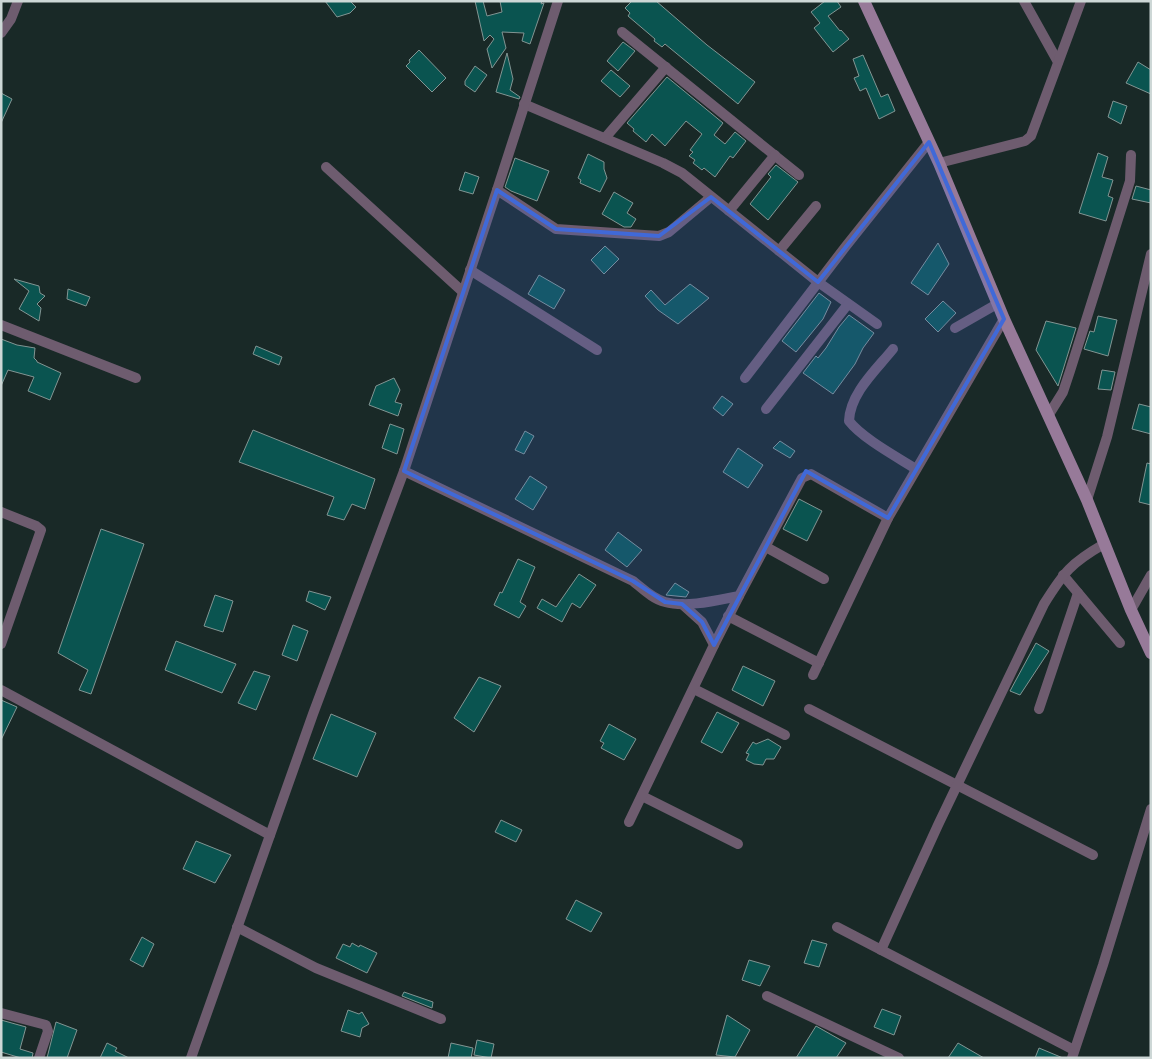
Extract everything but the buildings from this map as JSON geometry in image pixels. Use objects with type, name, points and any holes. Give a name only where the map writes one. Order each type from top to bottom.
[{"type":"main road","points":[[864,1],[929,142],[1004,319],[1087,500],[1151,653]]},
{"type":"street","points":[[1,33],[11,19],[18,1]]},
{"type":"street","points":[[191,1058],[270,834],[404,471],[558,1]]},
{"type":"street","points":[[1024,1],[1058,62]]},
{"type":"street","points":[[938,164],[1028,139],[1031,136],[1081,1]]},
{"type":"street","points":[[622,32],[800,175]]},
{"type":"street","points":[[604,138],[666,66]]},
{"type":"street","points":[[524,104],[672,168],[818,282],[877,324]]},
{"type":"street","points":[[745,378],[929,142]]},
{"type":"street","points":[[1048,416],[1063,392],[1070,371],[1130,180],[1131,155]]},
{"type":"street","points":[[729,211],[775,156]]},
{"type":"street","points":[[326,167],[463,292]]},
{"type":"street","points":[[497,190],[556,229],[659,236],[669,232],[711,197]]},
{"type":"street","points":[[780,251],[816,206]]},
{"type":"street","points":[[1087,500],[1107,437],[1151,254]]},
{"type":"street","points":[[470,270],[597,350]]},
{"type":"street","points":[[766,409],[848,304]]},
{"type":"street","points":[[955,328],[998,304]]},
{"type":"street","points":[[813,675],[888,518],[1004,319]]},
{"type":"street","points":[[1,325],[136,378]]},
{"type":"street","points":[[894,349],[857,396],[852,406],[849,421],[863,434],[916,469]]},
{"type":"street","points":[[404,471],[633,581],[649,595],[665,602],[682,604],[739,596]]},
{"type":"street","points":[[629,822],[728,616],[802,478],[811,474],[888,518]]},
{"type":"street","points":[[1,512],[36,526],[41,530],[1,644]]},
{"type":"street","points":[[881,950],[956,786],[1040,612],[1063,575],[1082,556],[1104,544]]},
{"type":"street","points":[[766,547],[824,579]]},
{"type":"street","points":[[1063,575],[1120,643]]},
{"type":"street","points":[[1132,610],[1151,576]]},
{"type":"street","points":[[1039,709],[1078,592]]},
{"type":"street","points":[[682,604],[702,622],[714,645]]},
{"type":"street","points":[[728,616],[819,663]]},
{"type":"street","points":[[694,689],[785,735]]},
{"type":"street","points":[[1,690],[270,834]]},
{"type":"street","points":[[809,709],[1093,855]]},
{"type":"street","points":[[642,796],[738,844]]},
{"type":"street","points":[[837,927],[1073,1054],[1103,965],[1151,809]]},
{"type":"street","points":[[237,927],[316,968],[441,1019]]},
{"type":"street","points":[[768,996],[899,1058]]},
{"type":"street","points":[[1,1013],[46,1025],[48,1031],[40,1058]]},
{"type":"highlighted area","points":[[929,142],[1004,319],[888,518],[806,471],[714,645],[702,622],[682,604],[665,602],[633,581],[404,471],[497,190],[556,229],[659,236],[711,197],[818,282]]}]
